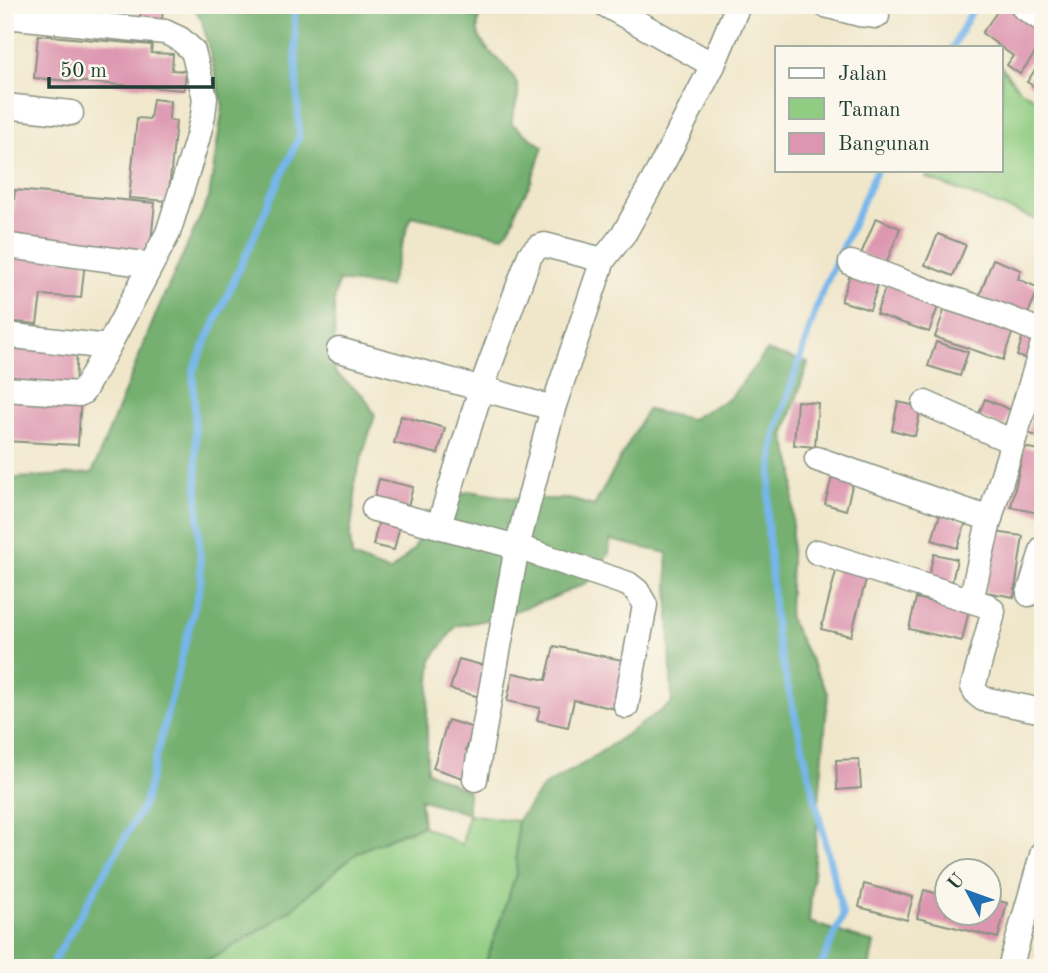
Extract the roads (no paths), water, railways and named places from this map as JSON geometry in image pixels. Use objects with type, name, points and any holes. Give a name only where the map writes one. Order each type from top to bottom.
[{"type":"street","points":[[606,5],[713,65]]},
{"type":"street","points":[[475,779],[517,547],[553,408],[603,260],[625,232],[644,199],[713,65],[738,5]]},
{"type":"street","points":[[825,5],[877,16]]},
{"type":"street","points":[[5,16],[165,32],[180,39],[193,51],[205,98],[197,140],[168,233],[83,392],[79,394],[5,389]]},
{"type":"street","points":[[5,106],[71,113]]},
{"type":"street","points":[[439,525],[481,389],[530,255],[538,247],[545,245],[603,260]]},
{"type":"street","points":[[9,246],[151,265]]},
{"type":"street","points":[[851,262],[940,295],[982,307],[1043,332]]},
{"type":"street","points":[[6,335],[108,347]]},
{"type":"street","points":[[971,600],[989,519],[1043,344]]},
{"type":"street","points":[[339,350],[553,408]]},
{"type":"street","points":[[925,403],[1013,442]]},
{"type":"street","points":[[817,459],[989,519]]},
{"type":"street","points":[[374,509],[517,547],[628,584],[637,591],[645,605],[626,706]]},
{"type":"street","points":[[1029,594],[1043,548]]},
{"type":"street","points":[[817,552],[988,606],[993,611],[974,687],[977,694],[983,699],[1043,711]]},
{"type":"street","points":[[1010,968],[1043,852]]},
{"type":"waterway","points":[[50,968],[144,804],[201,582],[193,371],[299,137],[294,5]]},
{"type":"waterway","points":[[954,46],[975,5]]},
{"type":"waterway","points":[[820,968],[843,916],[776,636],[767,518],[775,435],[820,297],[876,172]]}]
